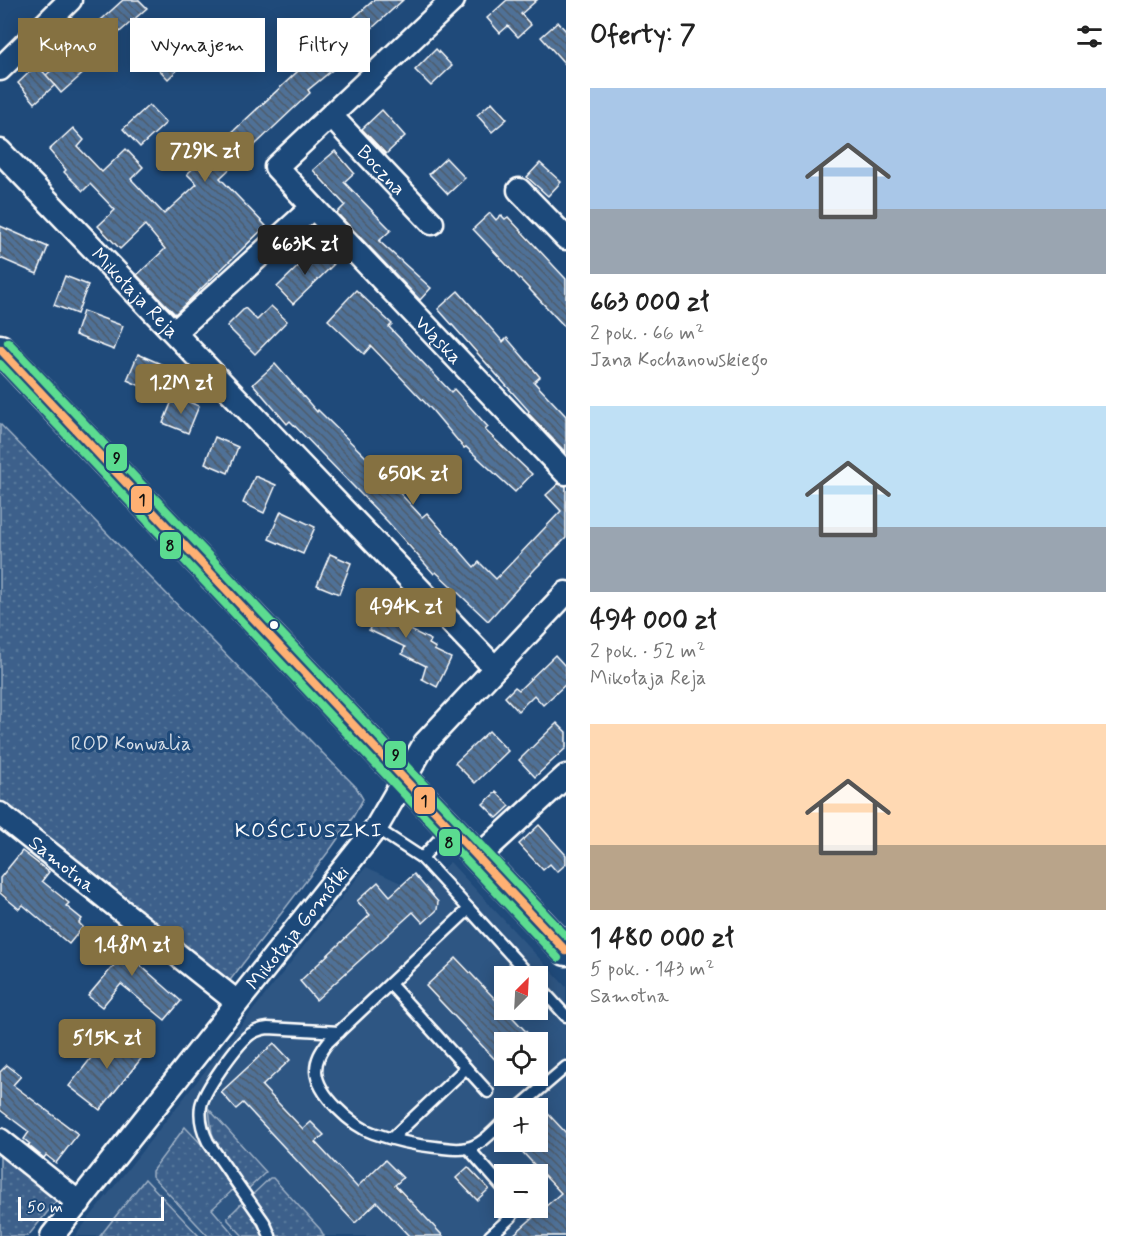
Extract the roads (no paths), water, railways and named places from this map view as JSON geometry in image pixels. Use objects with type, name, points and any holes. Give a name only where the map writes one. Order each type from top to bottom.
[{"type":"street","points":[[0,69],[70,0]]},
{"type":"street","points":[[331,116],[453,0]]},
{"type":"street","name":"Wąska","points":[[331,116],[276,167],[566,473]]},
{"type":"street","name":"Boczna","points":[[331,116],[432,223]]},
{"type":"street","name":"Mikołaja Reja","points":[[0,151],[495,668]]},
{"type":"street","points":[[519,190],[566,238]]},
{"type":"street","points":[[175,332],[313,207]]},
{"type":"street","points":[[0,349],[566,951]]},
{"type":"street","name":"Mikołaja Gomółki","points":[[52,1236],[376,828],[425,742],[566,593]]},
{"type":"street","points":[[478,857],[566,776]]},
{"type":"street","name":"Samotna","points":[[0,814],[237,1002]]},
{"type":"street","points":[[0,1140],[79,1203]]},
{"type":"lane","points":[[422,858],[450,827]]},
{"type":"lane","points":[[376,828],[422,858],[521,966]]},
{"type":"lane","points":[[469,909],[328,1042],[319,1054],[316,1071],[319,1083],[345,1116],[357,1126],[371,1133],[417,1145],[455,1150],[480,1143],[494,1130]]},
{"type":"lane","points":[[390,984],[488,1092]]},
{"type":"lane","points":[[548,996],[566,1016]]},
{"type":"lane","points":[[270,1236],[264,1222],[208,1142],[202,1129],[201,1105],[210,1085],[248,1035],[268,1028],[339,1032]]},
{"type":"lane","points":[[530,1098],[566,1067]]},
{"type":"lane","points":[[392,1138],[466,1068]]},
{"type":"lane","points":[[468,1148],[494,1178]]},
{"type":"lane","points":[[490,1236],[510,1218]]},
{"type":"district","name":"KOŚCIUSZKI","points":[[309,830]]},
{"type":"park label","name":"ROD Konwalia","points":[[131,743]]}]
